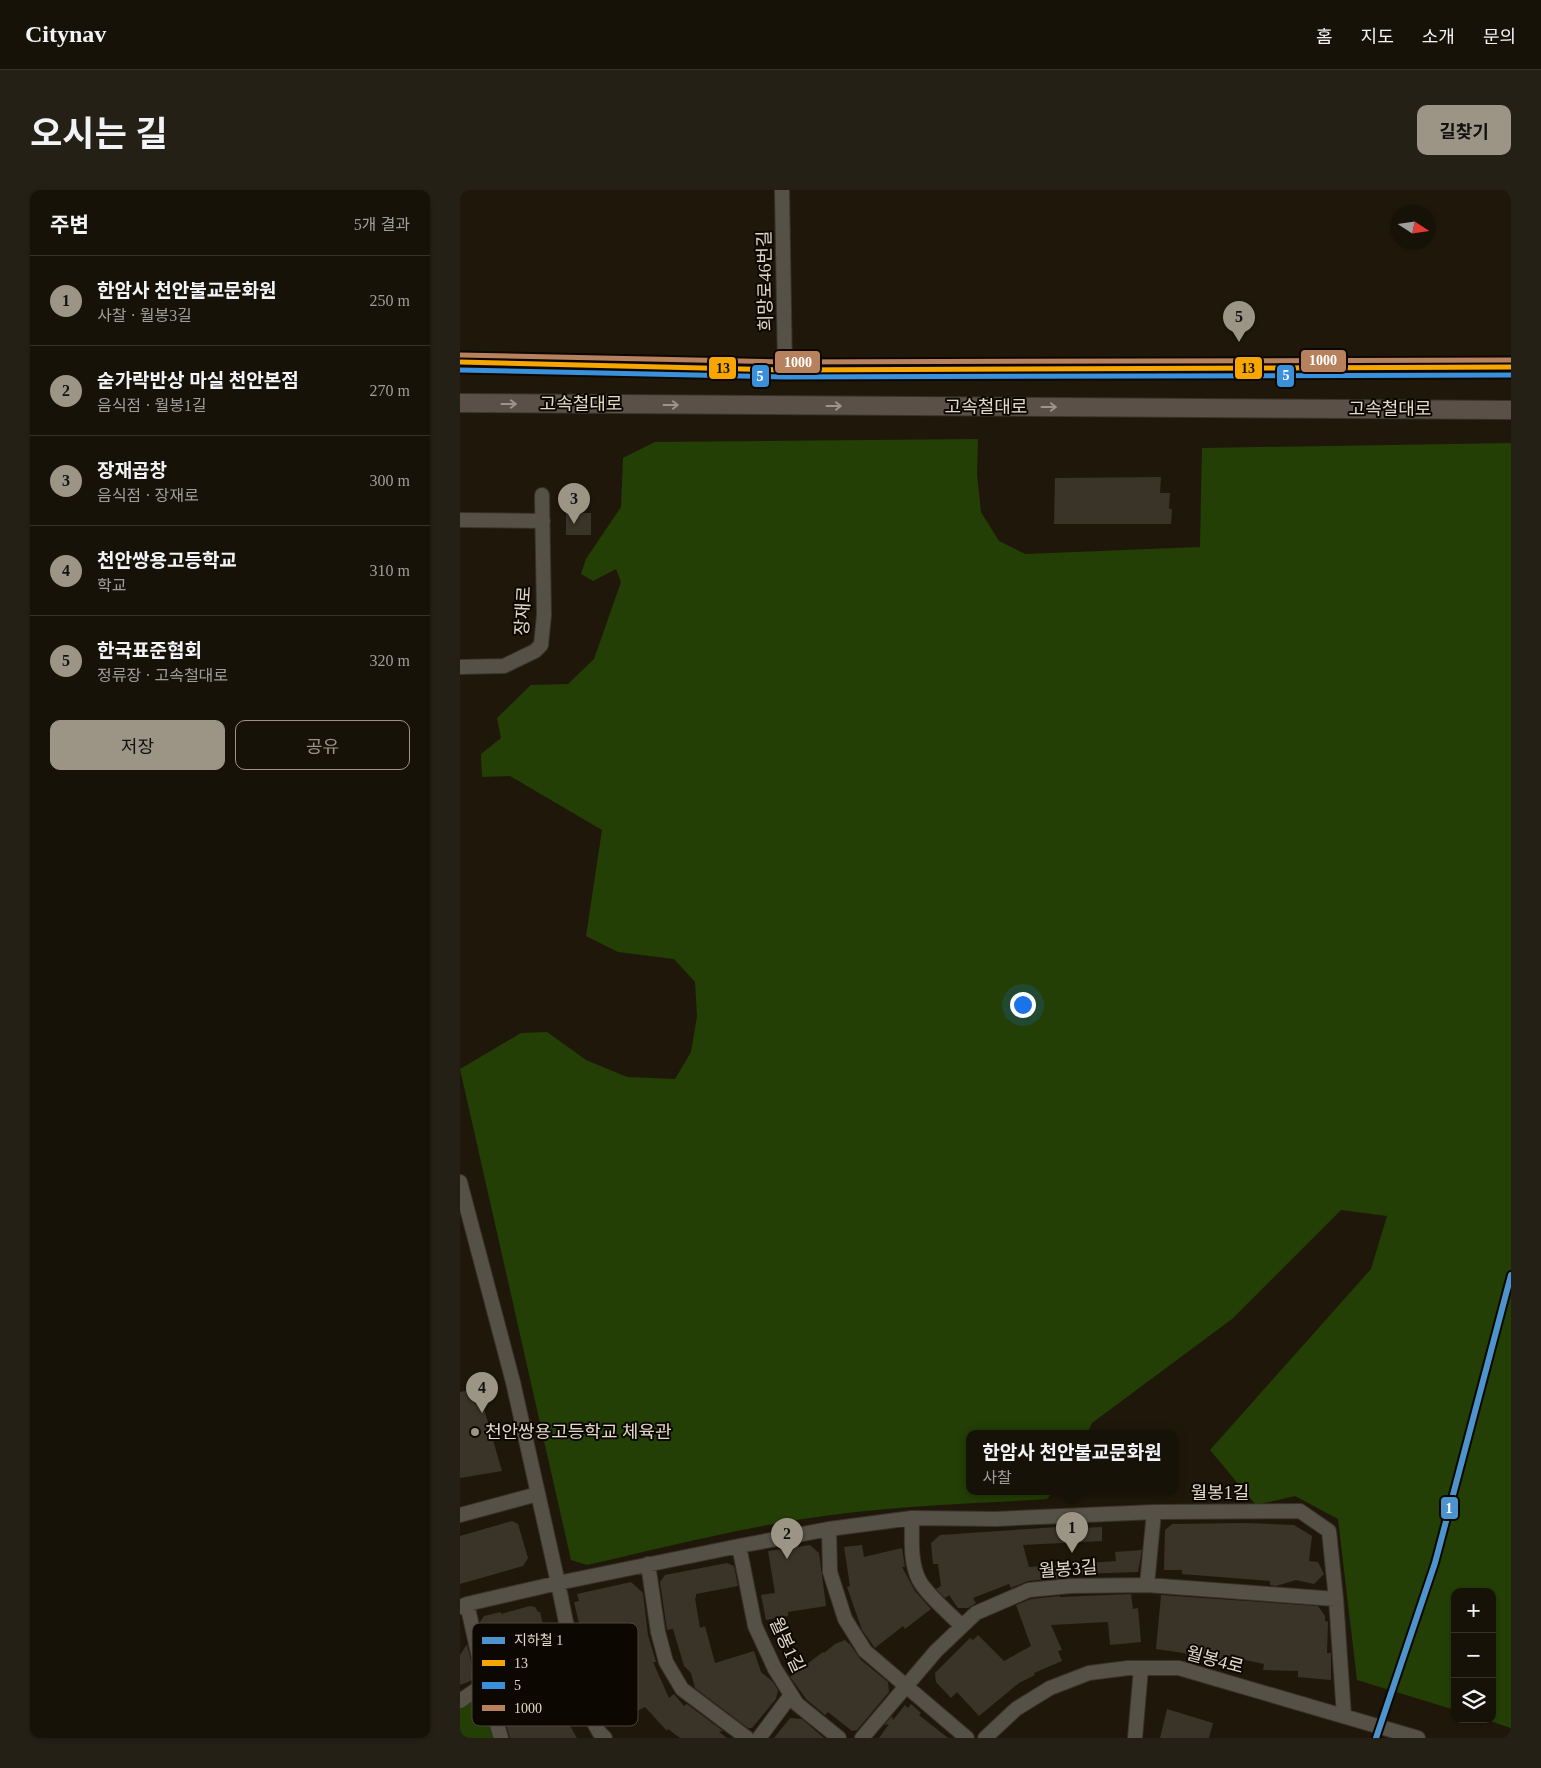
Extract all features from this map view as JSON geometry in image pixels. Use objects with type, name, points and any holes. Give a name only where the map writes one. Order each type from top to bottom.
[{"type":"main road","points":[[460,362],[785,370],[1511,368]]},
{"type":"main road","name":"고속철대로","points":[[460,403],[1511,410]]},
{"type":"street","name":"희망로46번길","points":[[782,190],[785,370]]},
{"type":"street","name":"장재로","points":[[460,667],[504,666],[535,651],[541,645],[544,615],[542,495]]},
{"type":"street","points":[[460,520],[543,521]]},
{"type":"street","points":[[460,1182],[513,1382],[566,1623]]},
{"type":"street","points":[[460,1515],[538,1494]]},
{"type":"street","name":"월봉1길","points":[[463,1606],[558,1583],[830,1528],[912,1518],[996,1519],[1154,1512],[1300,1511],[1329,1531],[1344,1716]]},
{"type":"street","points":[[1147,1584],[1154,1512]]},
{"type":"street","points":[[912,1518],[912,1555],[919,1581],[962,1626]]},
{"type":"street","points":[[830,1528],[830,1572],[845,1619],[865,1651],[968,1738]]},
{"type":"street","name":"월봉1길","points":[[739,1546],[755,1626],[775,1669],[797,1704],[839,1738]]},
{"type":"street","points":[[648,1564],[658,1632],[666,1662],[682,1689],[747,1738]]},
{"type":"street","name":"월봉3길","points":[[862,1738],[936,1651],[976,1613],[1029,1590],[1070,1586],[1147,1584],[1336,1599]]},
{"type":"street","points":[[463,1606],[472,1638]]},
{"type":"street","name":"월봉4로","points":[[985,1738],[1016,1709],[1050,1688],[1090,1674],[1128,1668],[1179,1668],[1418,1738]]},
{"type":"street","points":[[1135,1738],[1141,1668]]},
{"type":"street","points":[[460,1701],[472,1693]]},
{"type":"street","points":[[759,1738],[791,1695]]},
{"type":"street","points":[[497,1726],[501,1738]]},
{"type":"green space","points":[[978,439],[977,474],[981,512],[999,541],[1025,554],[1200,547],[1202,448],[1511,443],[1511,1728],[1496,1723],[1496,1588],[1451,1588],[1451,1709],[1357,1680],[1338,1519],[1295,1496],[1256,1505],[1210,1450],[1371,1269],[1387,1216],[1341,1210],[1232,1319],[1092,1423],[1089,1430],[966,1430],[966,1495],[1050,1495],[1047,1499],[922,1506],[814,1517],[684,1542],[587,1565],[571,1560],[460,1069],[521,1033],[547,1032],[586,1060],[627,1077],[675,1079],[691,1052],[697,1016],[695,982],[674,959],[618,952],[586,936],[602,830],[510,776],[482,777],[481,754],[501,738],[497,718],[531,685],[568,684],[594,659],[621,582],[616,569],[593,581],[581,574],[586,559],[621,507],[623,458],[655,442]]},
{"type":"green space","points":[[472,1698],[472,1726],[493,1726],[497,1738],[460,1738],[460,1706]]},
{"type":"building","points":[[1161,477],[1160,493],[1170,493],[1169,509],[1172,509],[1171,524],[1054,524],[1055,478]]},
{"type":"building","points":[[566,513],[591,513],[591,535],[566,535]]},
{"type":"building","name":"천안쌍용고등학교 체육관","points":[[478,1388],[502,1471],[460,1478],[460,1392]]},
{"type":"building","points":[[512,1521],[518,1524],[528,1558],[523,1566],[460,1584],[460,1536]]},
{"type":"building","points":[[1245,1523],[1294,1525],[1312,1536],[1309,1561],[1318,1562],[1324,1574],[1314,1584],[1296,1580],[1276,1586],[1270,1585],[1270,1581],[1182,1574],[1182,1570],[1164,1570],[1165,1530],[1172,1524]]},
{"type":"building","points":[[1058,1527],[1058,1529],[1102,1527],[1102,1541],[1023,1545],[1029,1567],[1058,1565],[1059,1578],[1028,1581],[1011,1588],[1009,1584],[973,1598],[976,1603],[968,1608],[958,1608],[949,1595],[945,1598],[936,1589],[941,1586],[938,1564],[933,1564],[931,1543],[940,1535]]},
{"type":"building","points":[[810,1545],[819,1553],[826,1606],[788,1612],[788,1616],[766,1620],[761,1595],[775,1593],[768,1551]]},
{"type":"building","points":[[862,1545],[864,1557],[902,1548],[905,1567],[902,1567],[915,1591],[931,1609],[905,1629],[903,1626],[875,1648],[862,1630],[847,1587],[850,1586],[844,1547]]},
{"type":"building","points":[[1142,1550],[1138,1572],[1076,1574],[1076,1564],[1116,1561],[1115,1552]]},
{"type":"building","points":[[727,1563],[734,1566],[738,1586],[696,1594],[695,1598],[700,1628],[705,1626],[715,1663],[754,1651],[761,1672],[773,1682],[778,1690],[776,1699],[752,1728],[748,1728],[695,1688],[691,1673],[684,1666],[673,1629],[667,1630],[660,1582],[665,1575]]},
{"type":"building","points":[[631,1582],[643,1593],[648,1635],[656,1662],[653,1662],[669,1698],[674,1694],[684,1706],[687,1704],[723,1731],[719,1732],[727,1738],[680,1738],[668,1729],[667,1731],[645,1707],[638,1710],[638,1623],[579,1623],[574,1602],[579,1601],[577,1594]]},
{"type":"building","points":[[1131,1594],[1133,1609],[1138,1608],[1141,1642],[1110,1645],[1108,1622],[1051,1625],[1062,1650],[1058,1651],[1062,1661],[1034,1673],[1035,1675],[1019,1683],[979,1716],[957,1692],[951,1698],[936,1682],[935,1673],[970,1638],[973,1640],[978,1635],[1004,1661],[1031,1646],[1016,1605],[1031,1599],[1060,1596]]},
{"type":"building","points":[[1161,1595],[1318,1606],[1325,1616],[1325,1621],[1328,1622],[1327,1653],[1331,1653],[1331,1680],[1298,1677],[1298,1671],[1263,1670],[1264,1664],[1223,1655],[1223,1660],[1197,1658],[1197,1655],[1156,1649]]},
{"type":"building","points":[[530,1606],[535,1607],[540,1612],[543,1623],[480,1623],[484,1616],[501,1612],[501,1614]]},
{"type":"building","points":[[845,1640],[861,1660],[888,1682],[889,1692],[857,1730],[852,1731],[828,1712],[825,1715],[807,1700],[790,1677],[823,1652]]},
{"type":"building","points":[[467,1644],[472,1665],[472,1680],[460,1685],[460,1655]]},
{"type":"building","points":[[911,1704],[921,1713],[919,1715],[948,1738],[879,1738],[889,1724],[884,1725],[892,1716],[893,1720],[905,1705],[908,1708]]},
{"type":"building","points":[[1167,1709],[1213,1723],[1209,1738],[1160,1738]]},
{"type":"building","points":[[790,1718],[802,1719],[824,1738],[774,1738]]},
{"type":"building","points":[[506,1726],[570,1726],[577,1738],[510,1738]]},
{"type":"metro line","name":"1","points":[[1376,1738],[1435,1563],[1511,1275]]},
{"type":"transit line","name":"1000","points":[[460,355],[785,362],[1511,360]]},
{"type":"transit line","name":"13","points":[[460,362],[785,370],[1511,367]]},
{"type":"transit line","name":"5","points":[[460,370],[785,377],[1511,375]]},
{"type":"place","name":"한국표준협회","points":[[1239,342]]},
{"type":"place","name":"장재곱창","points":[[574,524]]},
{"type":"place","name":"천안쌍용고등학교","points":[[482,1413]]},
{"type":"place","name":"천안쌍용고등학교 체육관","points":[[475,1432]]},
{"type":"place","name":"한암사 천안불교문화원","points":[[1072,1553]]},
{"type":"place","name":"숟가락반상 마실 천안본점","points":[[787,1559]]}]
